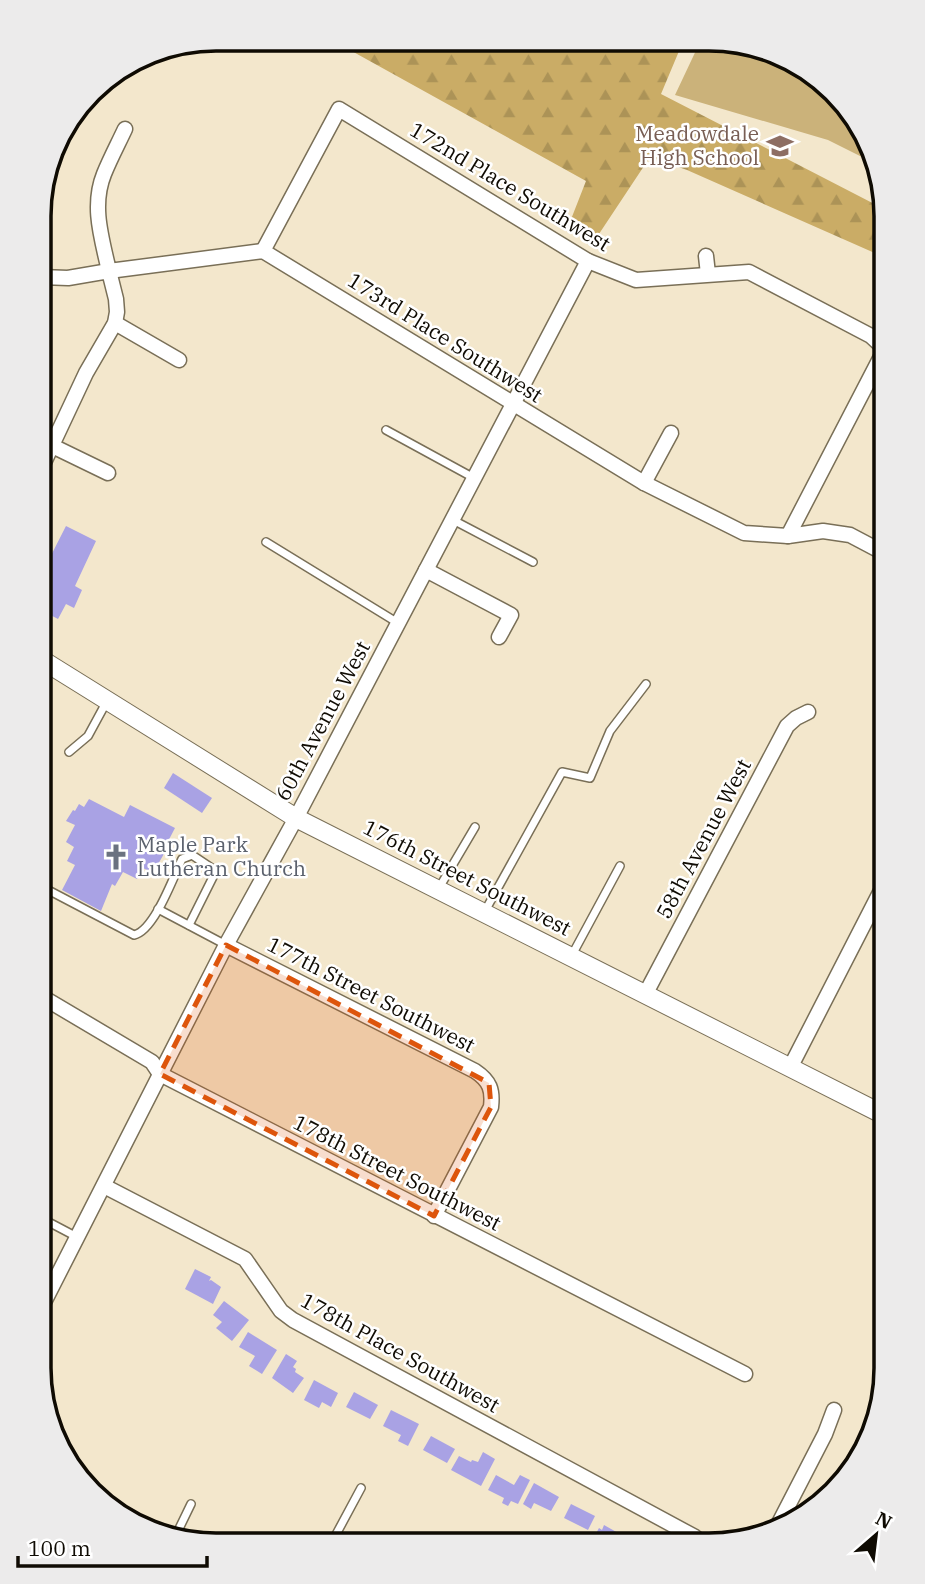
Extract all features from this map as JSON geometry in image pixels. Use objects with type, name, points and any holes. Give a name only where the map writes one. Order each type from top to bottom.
[{"type":"street","name":"172nd Place Southwest","points":[[263,251],[339,109],[588,261],[636,280],[749,272],[874,339]]},
{"type":"street","points":[[51,433],[115,323],[116,299],[98,220],[99,195],[103,175],[125,129]]},
{"type":"street","points":[[51,277],[68,278],[263,251]]},
{"type":"street","name":"173rd Place Southwest","points":[[263,251],[643,483],[744,533],[789,536],[823,531],[850,535],[874,548]]},
{"type":"street","points":[[706,256],[708,274]]},
{"type":"street","name":"60th Avenue West","points":[[51,1288],[226,946],[588,261]]},
{"type":"street","points":[[115,323],[179,360]]},
{"type":"street","name":"172nd Place Southwest","points":[[789,536],[874,370]]},
{"type":"street","points":[[643,483],[671,433]]},
{"type":"street","points":[[51,444],[108,473]]},
{"type":"street","points":[[426,570],[511,615],[499,637]]},
{"type":"street","name":"176th Street Southwest","points":[[51,665],[296,818],[874,1110]]},
{"type":"street","name":"58th Avenue West","points":[[646,993],[787,726],[808,712]]},
{"type":"street","points":[[791,1066],[874,904]]},
{"type":"street","name":"177th Street Southwest","points":[[226,946],[475,1071],[489,1083],[492,1089],[491,1107],[434,1216]]},
{"type":"street","name":"178th Street Southwest","points":[[51,1002],[152,1062],[160,1074],[745,1374]]},
{"type":"street","name":"178th Place Southwest","points":[[104,1186],[245,1259],[281,1311],[293,1320],[688,1533]]},
{"type":"street","points":[[783,1516],[825,1434],[834,1410]]},
{"type":"lane","points":[[386,430],[474,478]]},
{"type":"lane","points":[[452,520],[533,562]]},
{"type":"lane","points":[[266,542],[398,623]]},
{"type":"lane","points":[[485,912],[562,772],[590,778],[610,731],[646,684]]},
{"type":"lane","points":[[69,752],[88,736],[108,700]]},
{"type":"lane","points":[[439,889],[475,827]]},
{"type":"lane","points":[[51,892],[134,935],[146,930],[182,859],[192,855],[216,871],[188,925]]},
{"type":"lane","points":[[572,956],[620,866]]},
{"type":"lane","points":[[158,909],[226,946]]},
{"type":"lane","points":[[51,1223],[78,1237]]},
{"type":"lane","points":[[337,1533],[360,1488]]},
{"type":"lane","points":[[179,1529],[191,1504]]},
{"type":"highlighted area","points":[[226,945],[489,1083],[491,1107],[434,1216],[160,1074]]},
{"type":"shaded area","points":[[696,51],[720,51],[762,59],[801,79],[818,92],[846,124],[864,158],[828,140],[675,95]]},
{"type":"green space","points":[[352,51],[679,51],[661,94],[874,204],[874,253],[687,170],[650,157],[593,243],[568,227],[586,181]]},
{"type":"building","points":[[66,526],[96,541],[75,586],[82,590],[74,608],[66,604],[58,619],[51,615],[51,555]]},
{"type":"building","points":[[173,773],[212,798],[202,813],[164,788]]},
{"type":"building","name":"Maple Park Lutheran Church","points":[[89,799],[124,817],[130,805],[175,828],[153,873],[143,868],[137,879],[123,872],[115,886],[112,884],[101,911],[62,890],[75,865],[67,861],[74,847],[66,842],[75,825],[66,821],[79,804],[84,807]]},
{"type":"building","points":[[195,1269],[211,1277],[209,1281],[221,1287],[213,1304],[185,1289]]},
{"type":"building","points":[[224,1301],[249,1320],[232,1341],[216,1328],[222,1322],[213,1315]]},
{"type":"building","points":[[248,1332],[277,1350],[262,1374],[249,1366],[255,1356],[239,1347]]},
{"type":"building","points":[[286,1354],[297,1361],[293,1367],[295,1372],[304,1378],[293,1393],[272,1378]]},
{"type":"building","points":[[314,1380],[338,1393],[331,1407],[322,1402],[319,1408],[304,1400]]},
{"type":"building","points":[[354,1392],[378,1405],[370,1419],[346,1407]]},
{"type":"building","points":[[391,1410],[419,1424],[408,1446],[398,1441],[401,1435],[383,1426]]},
{"type":"building","points":[[431,1436],[455,1449],[447,1463],[423,1450]]},
{"type":"building","points":[[483,1452],[495,1459],[481,1486],[451,1470],[459,1456],[471,1462],[478,1462]]},
{"type":"building","points":[[496,1475],[514,1485],[520,1475],[530,1480],[518,1504],[511,1501],[508,1506],[502,1503],[504,1498],[488,1490]]},
{"type":"building","points":[[534,1483],[559,1497],[551,1511],[534,1503],[531,1509],[523,1504]]},
{"type":"building","points":[[571,1504],[595,1516],[588,1530],[564,1518]]},
{"type":"building","points":[[604,1525],[618,1533],[596,1533],[599,1528],[602,1530]]},
{"type":"place","name":"Meadowdale High School","points":[[780,146]]},
{"type":"place","name":"Maple Park Lutheran Church","points":[[116,857]]}]
